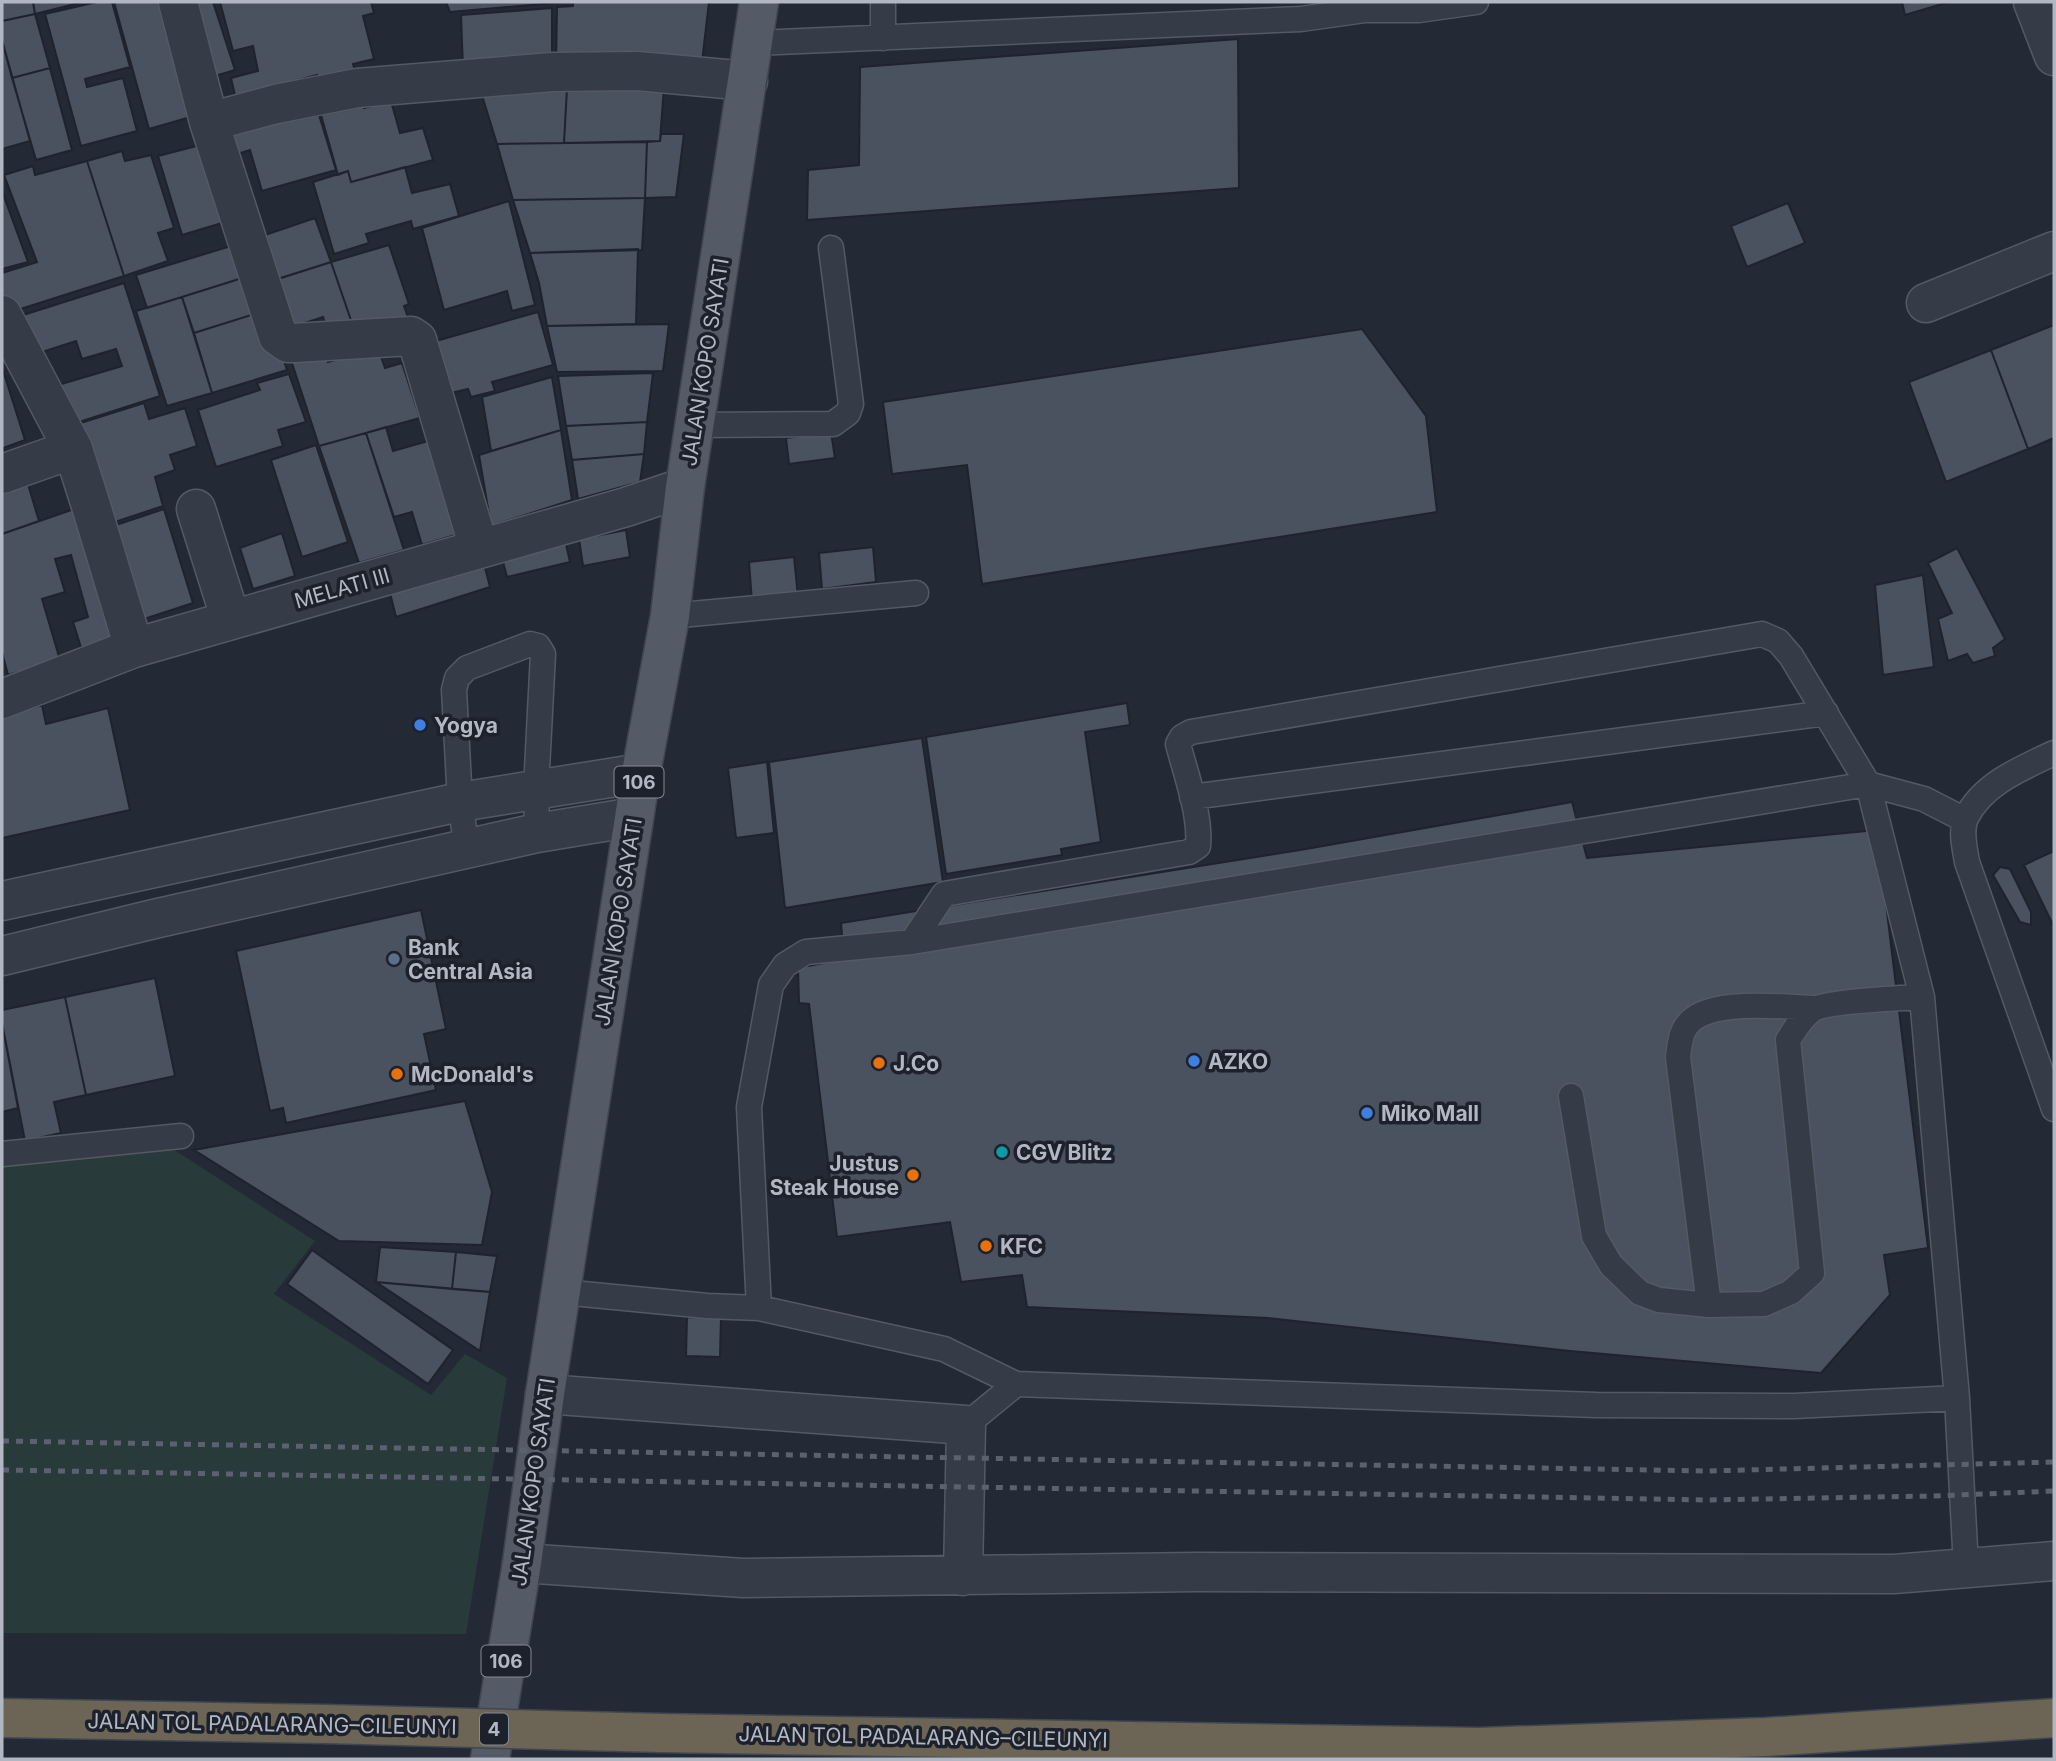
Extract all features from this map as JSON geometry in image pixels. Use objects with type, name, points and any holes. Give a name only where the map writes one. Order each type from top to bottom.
[{"type":"highway","name":"JALAN TOL PADALARANG–CILEUNYI","points":[[2,1718],[1479,1747],[1766,1737],[2054,1718]]},
{"type":"main road","name":"JALAN KOPO SAYATI","points":[[490,1759],[634,817],[670,616],[685,487],[760,2]]},
{"type":"street","points":[[178,2],[209,122],[278,336],[288,343],[411,336],[417,340],[479,548]]},
{"type":"street","points":[[2033,2],[2054,56]]},
{"type":"street","points":[[209,122],[276,104],[357,88],[540,73],[636,71],[748,80]]},
{"type":"street","points":[[1926,303],[2054,251]]},
{"type":"street","points":[[2,315],[73,449],[134,648]]},
{"type":"street","points":[[2,474],[73,449]]},
{"type":"street","name":"MELATI III","points":[[2,699],[134,648],[626,507],[685,487]]},
{"type":"street","points":[[196,509],[231,620]]},
{"type":"street","points":[[2,901],[460,802],[641,773]]},
{"type":"street","points":[[2,956],[537,833],[634,817]]},
{"type":"street","points":[[143,872],[154,919]]},
{"type":"street","points":[[545,1394],[966,1425],[963,1576]]},
{"type":"street","points":[[522,1563],[743,1578],[1196,1572],[1894,1574],[2054,1561]]},
{"type":"lane","points":[[883,2],[883,38]]},
{"type":"lane","points":[[754,43],[1301,19],[1365,10],[1419,10],[1476,2]]},
{"type":"lane","points":[[695,425],[832,424],[848,413],[851,404],[831,248]]},
{"type":"lane","points":[[670,616],[916,593]]},
{"type":"lane","points":[[912,942],[944,894],[1189,852],[1198,846],[1199,835],[1192,797],[1178,744],[1182,737],[1191,732],[1762,634],[1778,641],[1791,656],[1868,784],[1922,997],[1957,1398],[1966,1567]]},
{"type":"lane","points":[[467,849],[460,802],[454,690],[457,678],[467,668],[530,644],[538,646],[542,654],[536,789],[537,833]]},
{"type":"lane","points":[[1192,797],[1826,713]]},
{"type":"lane","points":[[2054,753],[2012,773],[1982,795],[1965,820],[1963,840],[1967,862],[2054,1109]]},
{"type":"lane","points":[[759,1308],[749,1107],[771,985],[785,965],[806,952],[912,942],[1868,784],[1924,799],[1965,820]]},
{"type":"lane","points":[[1709,1305],[1678,1057],[1684,1028],[1702,1013],[1730,1006],[1815,1008],[1837,1003],[1922,997]]},
{"type":"lane","points":[[1571,1096],[1594,1236],[1611,1265],[1640,1293],[1659,1300],[1709,1305],[1765,1304],[1791,1292],[1812,1273],[1788,1040],[1801,1020],[1815,1008]]},
{"type":"lane","points":[[2,1154],[181,1136]]},
{"type":"lane","points":[[562,1292],[707,1306],[759,1308],[944,1349],[1016,1384],[1596,1405],[1794,1406],[1957,1398]]},
{"type":"lane","points":[[966,1425],[1016,1384]]},
{"type":"shaded area","points":[[145,1131],[315,1241],[274,1294],[431,1395],[465,1354],[507,1378],[466,1634],[2,1633],[2,1140]]},
{"type":"building","points":[[2,2],[33,2],[35,14],[2,21]]},
{"type":"building","points":[[33,2],[83,2],[35,14]]},
{"type":"building","points":[[97,2],[112,2],[130,67],[85,79],[87,87],[123,78],[137,131],[81,146],[45,14]]},
{"type":"building","points":[[114,2],[170,2],[201,114],[149,129]]},
{"type":"building","points":[[182,2],[213,2],[235,70],[205,79]]},
{"type":"building","points":[[220,2],[371,2],[374,13],[363,16],[374,59],[353,64],[356,73],[319,83],[317,75],[291,82],[237,104],[231,78],[258,71],[253,46],[233,51]]},
{"type":"building","points":[[446,2],[567,2],[450,12]]},
{"type":"building","points":[[573,2],[709,2],[702,62],[556,63],[557,7],[573,6]]},
{"type":"building","points":[[1902,2],[1949,2],[1905,15]]},
{"type":"building","points":[[552,8],[552,62],[463,70],[461,15]]},
{"type":"building","points":[[35,14],[50,68],[12,78],[2,40],[2,21]]},
{"type":"building","points":[[1238,39],[1239,188],[807,220],[808,170],[859,165],[860,67]]},
{"type":"building","points":[[2,40],[30,141],[2,149]]},
{"type":"building","points":[[50,68],[72,150],[36,160],[12,78]]},
{"type":"building","points":[[664,87],[660,141],[564,143],[567,88]]},
{"type":"building","points":[[567,88],[564,143],[497,144],[480,89]]},
{"type":"building","points":[[361,98],[364,108],[391,101],[400,133],[423,128],[433,160],[351,182],[348,171],[338,175],[319,108]]},
{"type":"building","points":[[319,115],[336,170],[262,191],[250,150],[224,158],[216,127]]},
{"type":"building","points":[[661,134],[684,134],[676,197],[645,198],[647,142],[660,141]]},
{"type":"building","points":[[647,142],[645,198],[513,200],[497,144]]},
{"type":"building","points":[[208,143],[232,220],[182,235],[158,156]]},
{"type":"building","points":[[122,151],[125,161],[151,155],[174,228],[158,233],[168,261],[124,276],[87,161]]},
{"type":"building","points":[[87,161],[124,276],[8,313],[2,297],[2,273],[37,262],[4,175],[33,166],[35,175]]},
{"type":"building","points":[[405,167],[412,193],[450,184],[459,216],[413,229],[411,221],[366,234],[369,243],[334,254],[313,182],[348,171],[351,182]]},
{"type":"building","points":[[2,191],[28,262],[2,269]]},
{"type":"building","points":[[645,198],[642,250],[530,253],[513,200]]},
{"type":"building","points":[[509,201],[535,305],[512,311],[507,291],[444,310],[422,228]]},
{"type":"building","points":[[1788,203],[1805,243],[1747,267],[1731,226]]},
{"type":"building","points":[[315,218],[331,262],[275,280],[259,237]]},
{"type":"building","points":[[244,242],[255,274],[147,308],[136,275]]},
{"type":"building","points":[[389,245],[409,304],[404,306],[410,323],[355,332],[331,262]]},
{"type":"building","points":[[638,249],[636,324],[547,326],[530,253]]},
{"type":"building","points":[[331,262],[355,332],[331,340],[323,317],[280,331],[265,283]]},
{"type":"building","points":[[255,274],[267,310],[194,333],[182,297]]},
{"type":"building","points":[[124,283],[160,396],[73,424],[58,385],[122,366],[116,349],[82,359],[76,341],[33,355],[20,316]]},
{"type":"building","points":[[182,297],[212,393],[167,406],[136,311]]},
{"type":"building","points":[[267,310],[287,370],[212,393],[194,333]]},
{"type":"building","points":[[538,312],[553,365],[492,382],[495,391],[471,397],[468,389],[451,393],[436,341]]},
{"type":"building","points":[[669,324],[663,371],[557,372],[547,326]]},
{"type":"building","points":[[2054,325],[2054,438],[2028,449],[1991,350]]},
{"type":"building","points":[[1362,329],[1426,416],[1437,512],[982,584],[967,465],[892,474],[883,402]]},
{"type":"building","points":[[378,348],[385,368],[402,363],[420,418],[319,446],[291,360],[324,351],[328,362]]},
{"type":"building","points":[[1991,350],[2028,449],[1946,482],[1909,382]]},
{"type":"building","points":[[2,367],[25,440],[3,448],[8,462],[2,464]]},
{"type":"building","points":[[653,373],[647,422],[566,426],[558,376]]},
{"type":"building","points":[[289,374],[306,422],[278,430],[283,446],[216,467],[198,410],[260,390],[257,383]]},
{"type":"building","points":[[552,377],[561,430],[491,451],[482,397]]},
{"type":"building","points":[[144,403],[149,419],[185,408],[197,446],[170,455],[175,470],[155,477],[163,506],[103,526],[71,426]]},
{"type":"building","points":[[647,422],[644,454],[572,460],[566,426]]},
{"type":"building","points":[[386,427],[393,451],[428,441],[459,534],[422,545],[412,512],[394,517],[366,433]]},
{"type":"building","points":[[561,430],[572,500],[491,526],[479,455]]},
{"type":"building","points":[[831,432],[835,458],[789,464],[786,438]]},
{"type":"building","points":[[366,433],[404,550],[359,563],[319,446]]},
{"type":"building","points":[[316,445],[348,542],[302,557],[271,460]]},
{"type":"building","points":[[644,454],[640,482],[578,499],[572,460]]},
{"type":"building","points":[[27,481],[39,521],[2,534],[2,482]]},
{"type":"building","points":[[83,506],[125,643],[84,657],[73,622],[88,617],[71,555],[55,559],[65,592],[42,599],[60,660],[8,675],[2,652],[2,534]]},
{"type":"building","points":[[164,509],[193,603],[135,622],[104,529]]},
{"type":"building","points":[[626,530],[630,557],[583,566],[579,539]]},
{"type":"building","points":[[563,531],[570,562],[507,577],[499,547]]},
{"type":"building","points":[[282,533],[295,576],[253,589],[240,548]]},
{"type":"building","points":[[873,547],[876,582],[822,589],[819,553]]},
{"type":"building","points":[[1957,548],[2005,639],[1993,648],[1995,656],[1973,663],[1967,654],[1948,661],[1938,619],[1952,613],[1928,563]]},
{"type":"building","points":[[482,556],[490,587],[396,617],[388,585]]},
{"type":"building","points":[[794,557],[798,597],[752,602],[749,562]]},
{"type":"building","points":[[1923,575],[1934,667],[1883,675],[1875,585]]},
{"type":"building","points":[[1127,703],[1130,725],[1085,732],[1101,842],[1061,849],[1062,855],[946,874],[926,737]]},
{"type":"building","points":[[42,705],[46,724],[108,708],[130,810],[2,838],[2,715]]},
{"type":"building","points":[[922,738],[943,882],[785,908],[769,762]]},
{"type":"building","points":[[767,762],[774,833],[736,838],[728,768]]},
{"type":"building","name":"Miko Mall","points":[[1572,802],[1587,858],[1877,830],[1928,1248],[1884,1255],[1890,1295],[1821,1373],[1570,1351],[1268,1318],[1027,1307],[1022,1275],[961,1282],[950,1222],[837,1237],[809,1004],[799,1003],[798,968],[844,959],[841,923],[1306,849]]},
{"type":"building","points":[[2054,851],[2054,927],[2024,865]]},
{"type":"building","points":[[2000,867],[2010,869],[2031,912],[2031,925],[2020,922],[1993,875]]},
{"type":"building","points":[[421,910],[446,1029],[424,1034],[436,1090],[286,1123],[283,1108],[270,1111],[236,951]]},
{"type":"building","points":[[155,978],[175,1076],[86,1095],[65,997]]},
{"type":"building","points":[[65,997],[86,1095],[54,1102],[61,1133],[25,1141],[2,1023],[2,1010]]},
{"type":"building","points":[[2,1023],[18,1108],[2,1112]]},
{"type":"building","points":[[465,1101],[492,1192],[482,1245],[339,1241],[194,1150]]},
{"type":"building","points":[[380,1247],[456,1252],[452,1289],[376,1282]]},
{"type":"building","points":[[312,1250],[453,1350],[428,1384],[287,1284]]},
{"type":"building","points":[[456,1252],[497,1256],[490,1292],[452,1289]]},
{"type":"building","points":[[376,1282],[490,1292],[480,1351]]},
{"type":"building","points":[[687,1317],[721,1318],[720,1357],[686,1356]]},
{"type":"railway","points":[[2,1441],[1707,1471],[2054,1462]]},
{"type":"railway","points":[[2,1470],[1706,1500],[2054,1491]]},
{"type":"place","name":"Yogya","points":[[420,725]]},
{"type":"place","name":"Bank Central Asia","points":[[394,959]]},
{"type":"place","name":"AZKO","points":[[1194,1061]]},
{"type":"place","name":"J.Co","points":[[879,1063]]},
{"type":"place","name":"McDonald's","points":[[397,1074]]},
{"type":"place","name":"Miko Mall","points":[[1367,1113]]},
{"type":"place","name":"CGV Blitz","points":[[1002,1152]]},
{"type":"place","name":"Justus Steak House","points":[[913,1175]]},
{"type":"place","name":"KFC","points":[[986,1246]]}]
